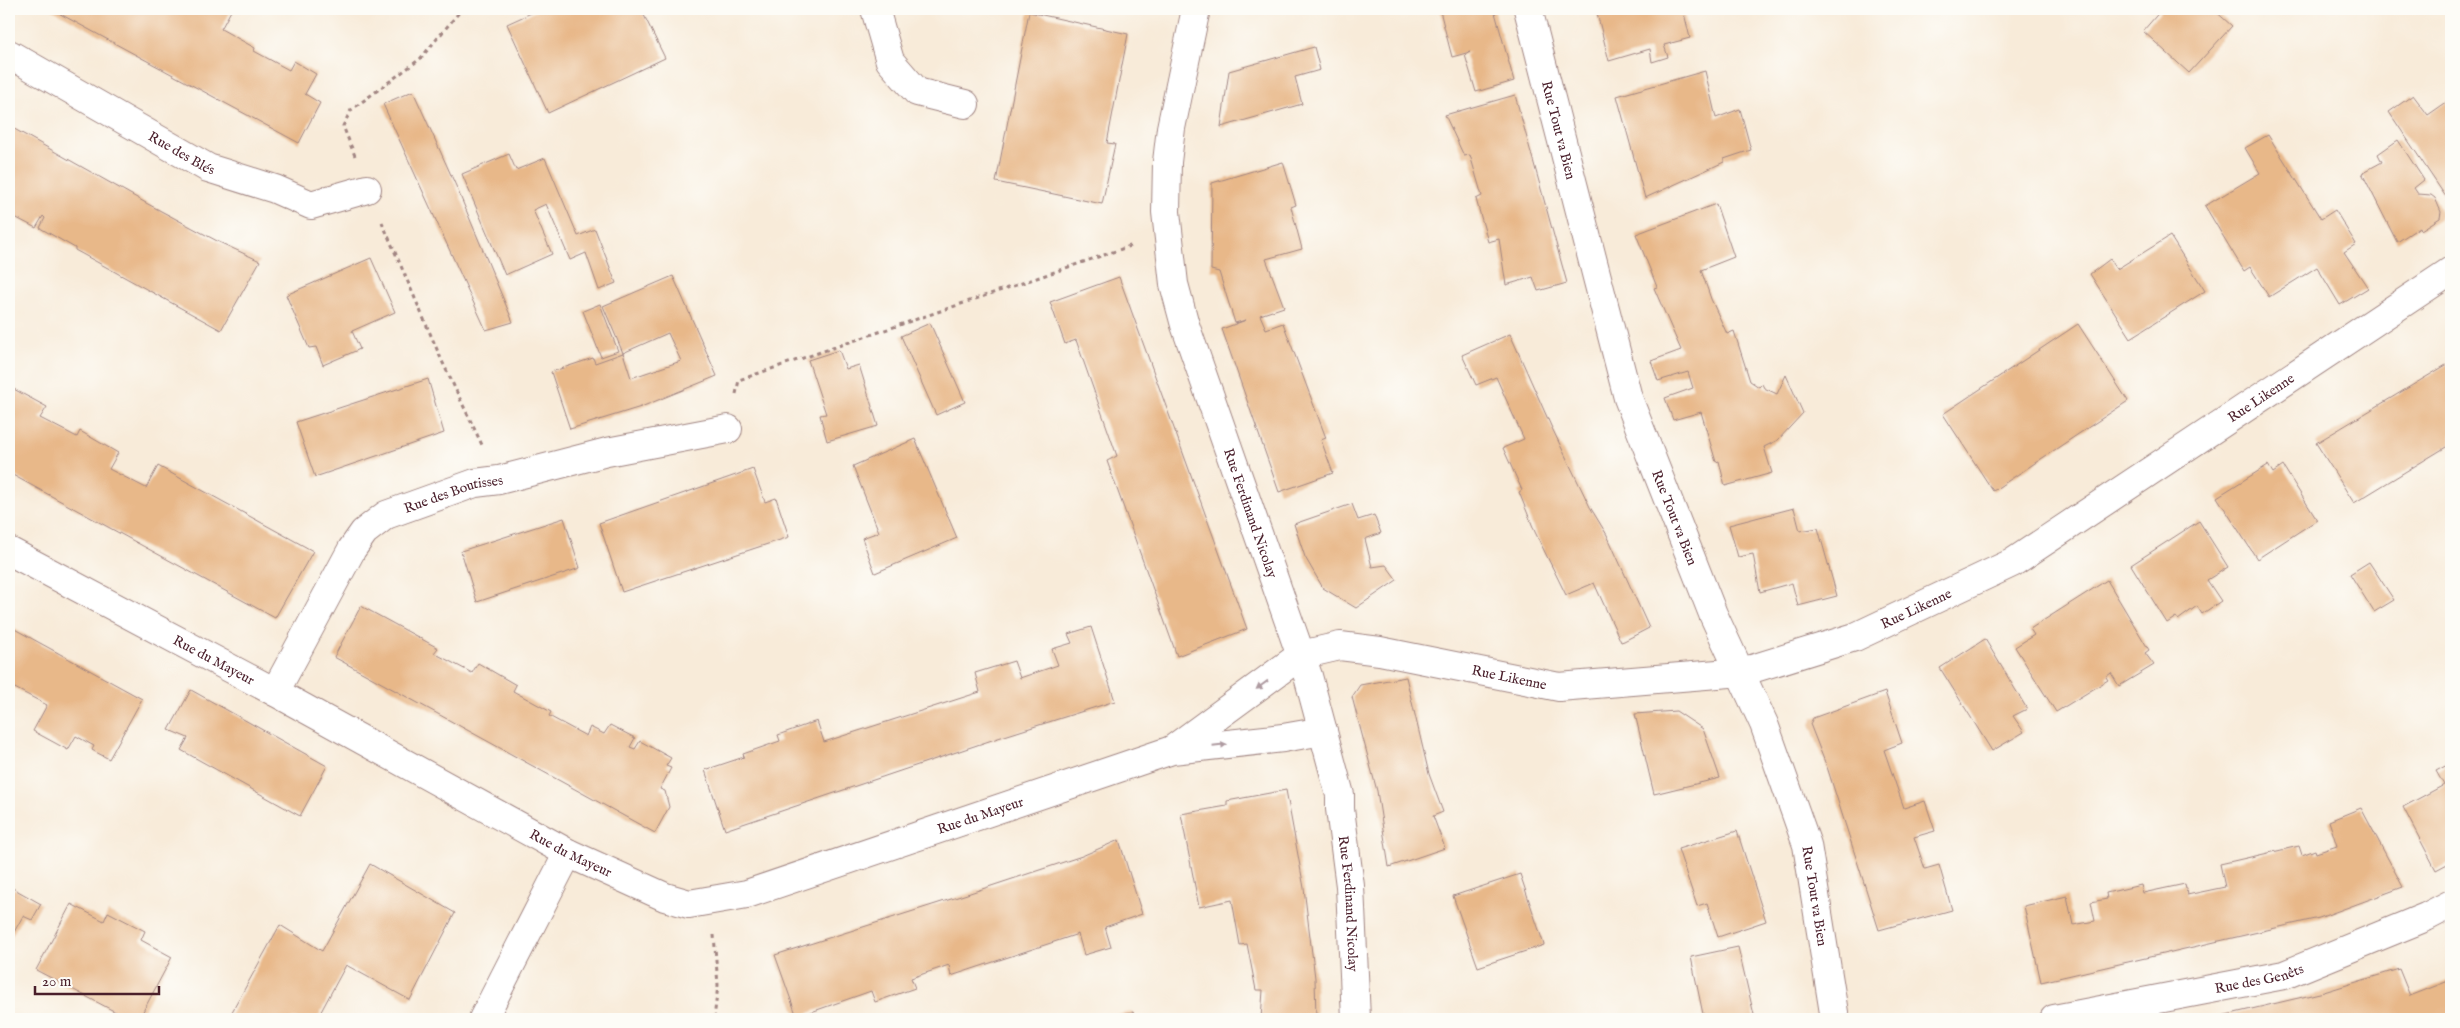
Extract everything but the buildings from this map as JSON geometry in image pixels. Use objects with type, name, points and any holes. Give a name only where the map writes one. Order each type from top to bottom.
[{"type":"street","points":[[875,9],[890,61],[917,92],[965,104]]},
{"type":"street","name":"Rue Ferdinand Nicolay","points":[[1196,9],[1171,128],[1167,162],[1166,212],[1170,258],[1185,325],[1301,655],[1340,795],[1340,809],[1347,858],[1356,1019]]},
{"type":"street","name":"Rue Tout va Bien","points":[[1528,9],[1628,398],[1713,614],[1742,672],[1764,724],[1807,845],[1835,1019]]},
{"type":"street","name":"Rue des Blés","points":[[9,54],[208,168],[275,189],[311,205],[367,189]]},
{"type":"street","name":"Rue Likenne","points":[[1301,655],[1340,646],[1380,651],[1559,687],[1742,672],[1855,637],[2012,563],[2451,271]]},
{"type":"street","name":"Rue des Boutisses","points":[[274,692],[352,548],[364,532],[386,514],[475,482],[499,480],[607,452],[728,429]]},
{"type":"street","name":"Rue du Mayeur","points":[[9,552],[274,692],[568,854],[666,897],[689,904],[746,894],[1172,750],[1323,732]]},
{"type":"street","name":"Rue du Mayeur","points":[[1172,750],[1301,655]]},
{"type":"street","points":[[483,1019],[568,854]]},
{"type":"street","name":"Rue des Genêts","points":[[2054,1019],[2284,975],[2426,917],[2451,904]]},
{"type":"path","points":[[462,9],[420,59],[351,110],[343,126],[367,189],[442,361],[499,480]]},
{"type":"path","points":[[728,429],[739,380],[1051,272],[1109,254]]},
{"type":"path","points":[[710,901],[718,985],[714,1019]]}]
